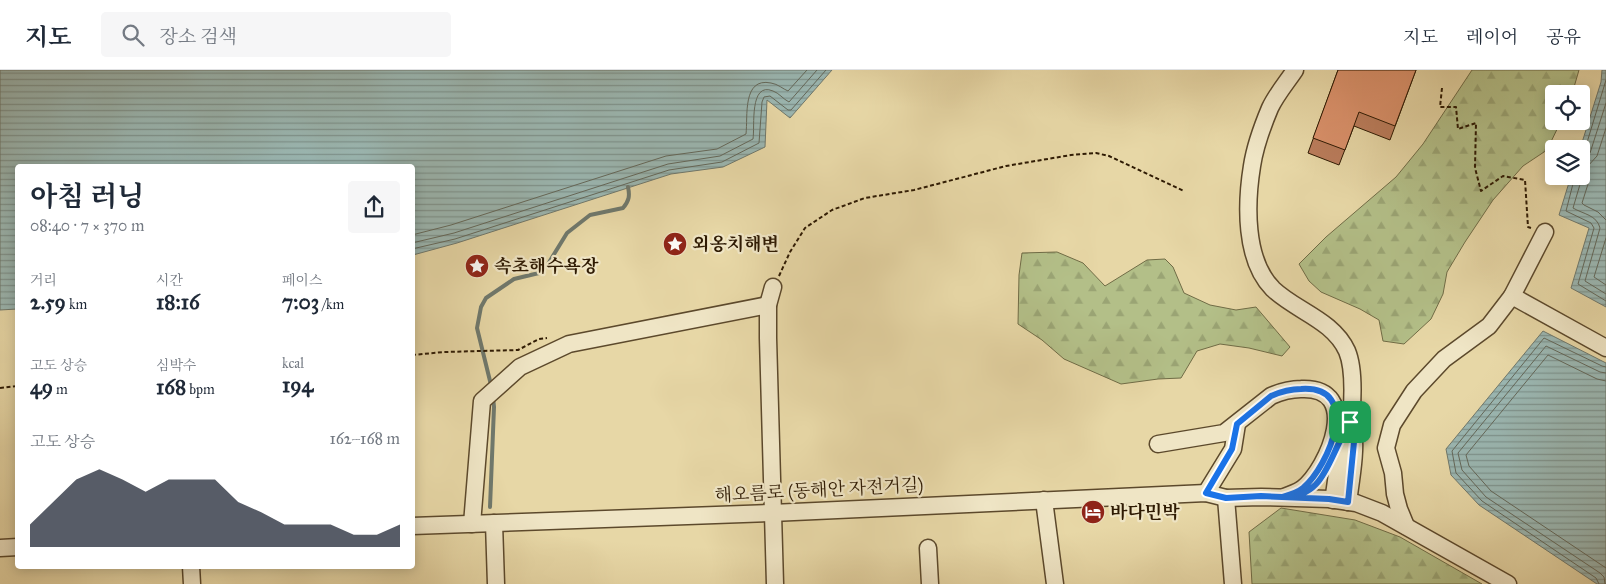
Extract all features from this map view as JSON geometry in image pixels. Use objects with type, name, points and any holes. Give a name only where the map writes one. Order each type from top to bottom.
[{"type":"street","points":[[1295,70],[1271,106],[1257,144],[1252,166],[1248,201],[1250,235],[1253,253],[1260,272],[1272,287],[1287,300],[1326,325],[1339,336],[1348,352],[1352,372],[1352,397],[1348,434],[1340,454],[1341,501]]},
{"type":"street","points":[[1406,526],[1395,494],[1393,473],[1386,448],[1392,425],[1414,391],[1444,359],[1489,326],[1512,296],[1545,232]]},
{"type":"street","points":[[773,287],[768,305],[774,584]]},
{"type":"street","points":[[1512,296],[1606,348]]},
{"type":"street","points":[[472,524],[482,400],[520,367],[569,344],[768,305]]},
{"type":"street","points":[[1158,444],[1224,433],[1277,393],[1306,388],[1316,390],[1329,398],[1336,412],[1336,431],[1324,458],[1310,480],[1301,489],[1288,497]]},
{"type":"street","points":[[1288,497],[1306,493],[1318,481],[1329,464],[1350,422]]},
{"type":"street","points":[[1206,493],[1232,449],[1237,424]]},
{"type":"street","name":"해오름로 (동해안 자전거길)","points":[[415,526],[772,513],[1206,493],[1226,498],[1288,497],[1356,503],[1382,513],[1508,584]]},
{"type":"street","points":[[1226,498],[1233,584]]},
{"type":"street","points":[[1044,500],[1054,584]]},
{"type":"street","points":[[494,523],[496,584]]},
{"type":"street","points":[[0,548],[15,547]]},
{"type":"street","points":[[928,548],[930,584]]},
{"type":"street","points":[[191,569],[192,584]]},
{"type":"path","points":[[1442,88],[1440,107],[1456,107],[1458,129],[1476,123],[1475,168],[1481,191],[1503,176],[1525,180],[1528,227],[1545,232]]},
{"type":"path","points":[[773,287],[790,252],[805,228],[832,210],[865,198],[914,190],[1006,166],[1070,154],[1096,153],[1118,160],[1184,191]]},
{"type":"path","points":[[415,355],[503,350]]},
{"type":"path","points":[[0,388],[15,386]]},
{"type":"green space","points":[[1472,70],[1579,70],[1575,85],[1545,85],[1545,130],[1557,130],[1552,140],[1545,140],[1545,151],[1523,166],[1493,200],[1447,272],[1443,294],[1431,319],[1404,344],[1383,341],[1379,320],[1360,309],[1321,292],[1309,281],[1299,264],[1326,237],[1396,177],[1423,144]]},
{"type":"green space","points":[[1057,252],[1083,263],[1105,286],[1147,260],[1165,259],[1173,267],[1184,293],[1210,305],[1236,310],[1256,307],[1290,347],[1282,356],[1249,348],[1220,344],[1197,351],[1181,378],[1121,384],[1064,359],[1042,340],[1018,324],[1019,275],[1022,253]]},
{"type":"green space","points":[[1281,508],[1355,520],[1400,537],[1482,584],[1252,584],[1249,532]]},
{"type":"water","points":[[0,70],[832,70],[790,118],[767,100],[765,147],[723,167],[671,174],[457,243],[415,254],[415,164],[15,164],[15,309],[0,310]]},
{"type":"water","points":[[1602,70],[1606,70],[1606,307],[1571,288],[1589,228],[1559,215],[1568,185],[1590,185],[1590,140],[1583,140],[1586,130],[1590,130],[1590,117],[1601,82]]},
{"type":"water","points":[[1543,331],[1606,363],[1606,584],[1597,584],[1479,505],[1451,475],[1446,449]]},
{"type":"building","points":[[1338,70],[1416,70],[1395,126],[1359,112],[1345,150],[1313,138]]},
{"type":"waterway","points":[[491,385],[477,328],[481,307],[486,298],[514,279],[539,273],[548,264],[567,233],[590,215],[623,208],[627,203],[628,187]]},
{"type":"waterway","points":[[490,507],[493,397]]},
{"type":"place","name":"외옹치해변","points":[[675,244]]},
{"type":"place","name":"속초해수욕장","points":[[477,266]]},
{"type":"place","name":"바다민박","points":[[1093,512]]},
{"type":"route","points":[[1350,422],[1324,474],[1312,489],[1301,496],[1294,498],[1282,497],[1293,494],[1310,480],[1320,466],[1332,442],[1337,422],[1333,404],[1323,393],[1306,388],[1277,393],[1237,424],[1232,449],[1206,493],[1226,498],[1261,496],[1282,497],[1329,499],[1348,502],[1354,442],[1354,433],[1350,422]]}]
